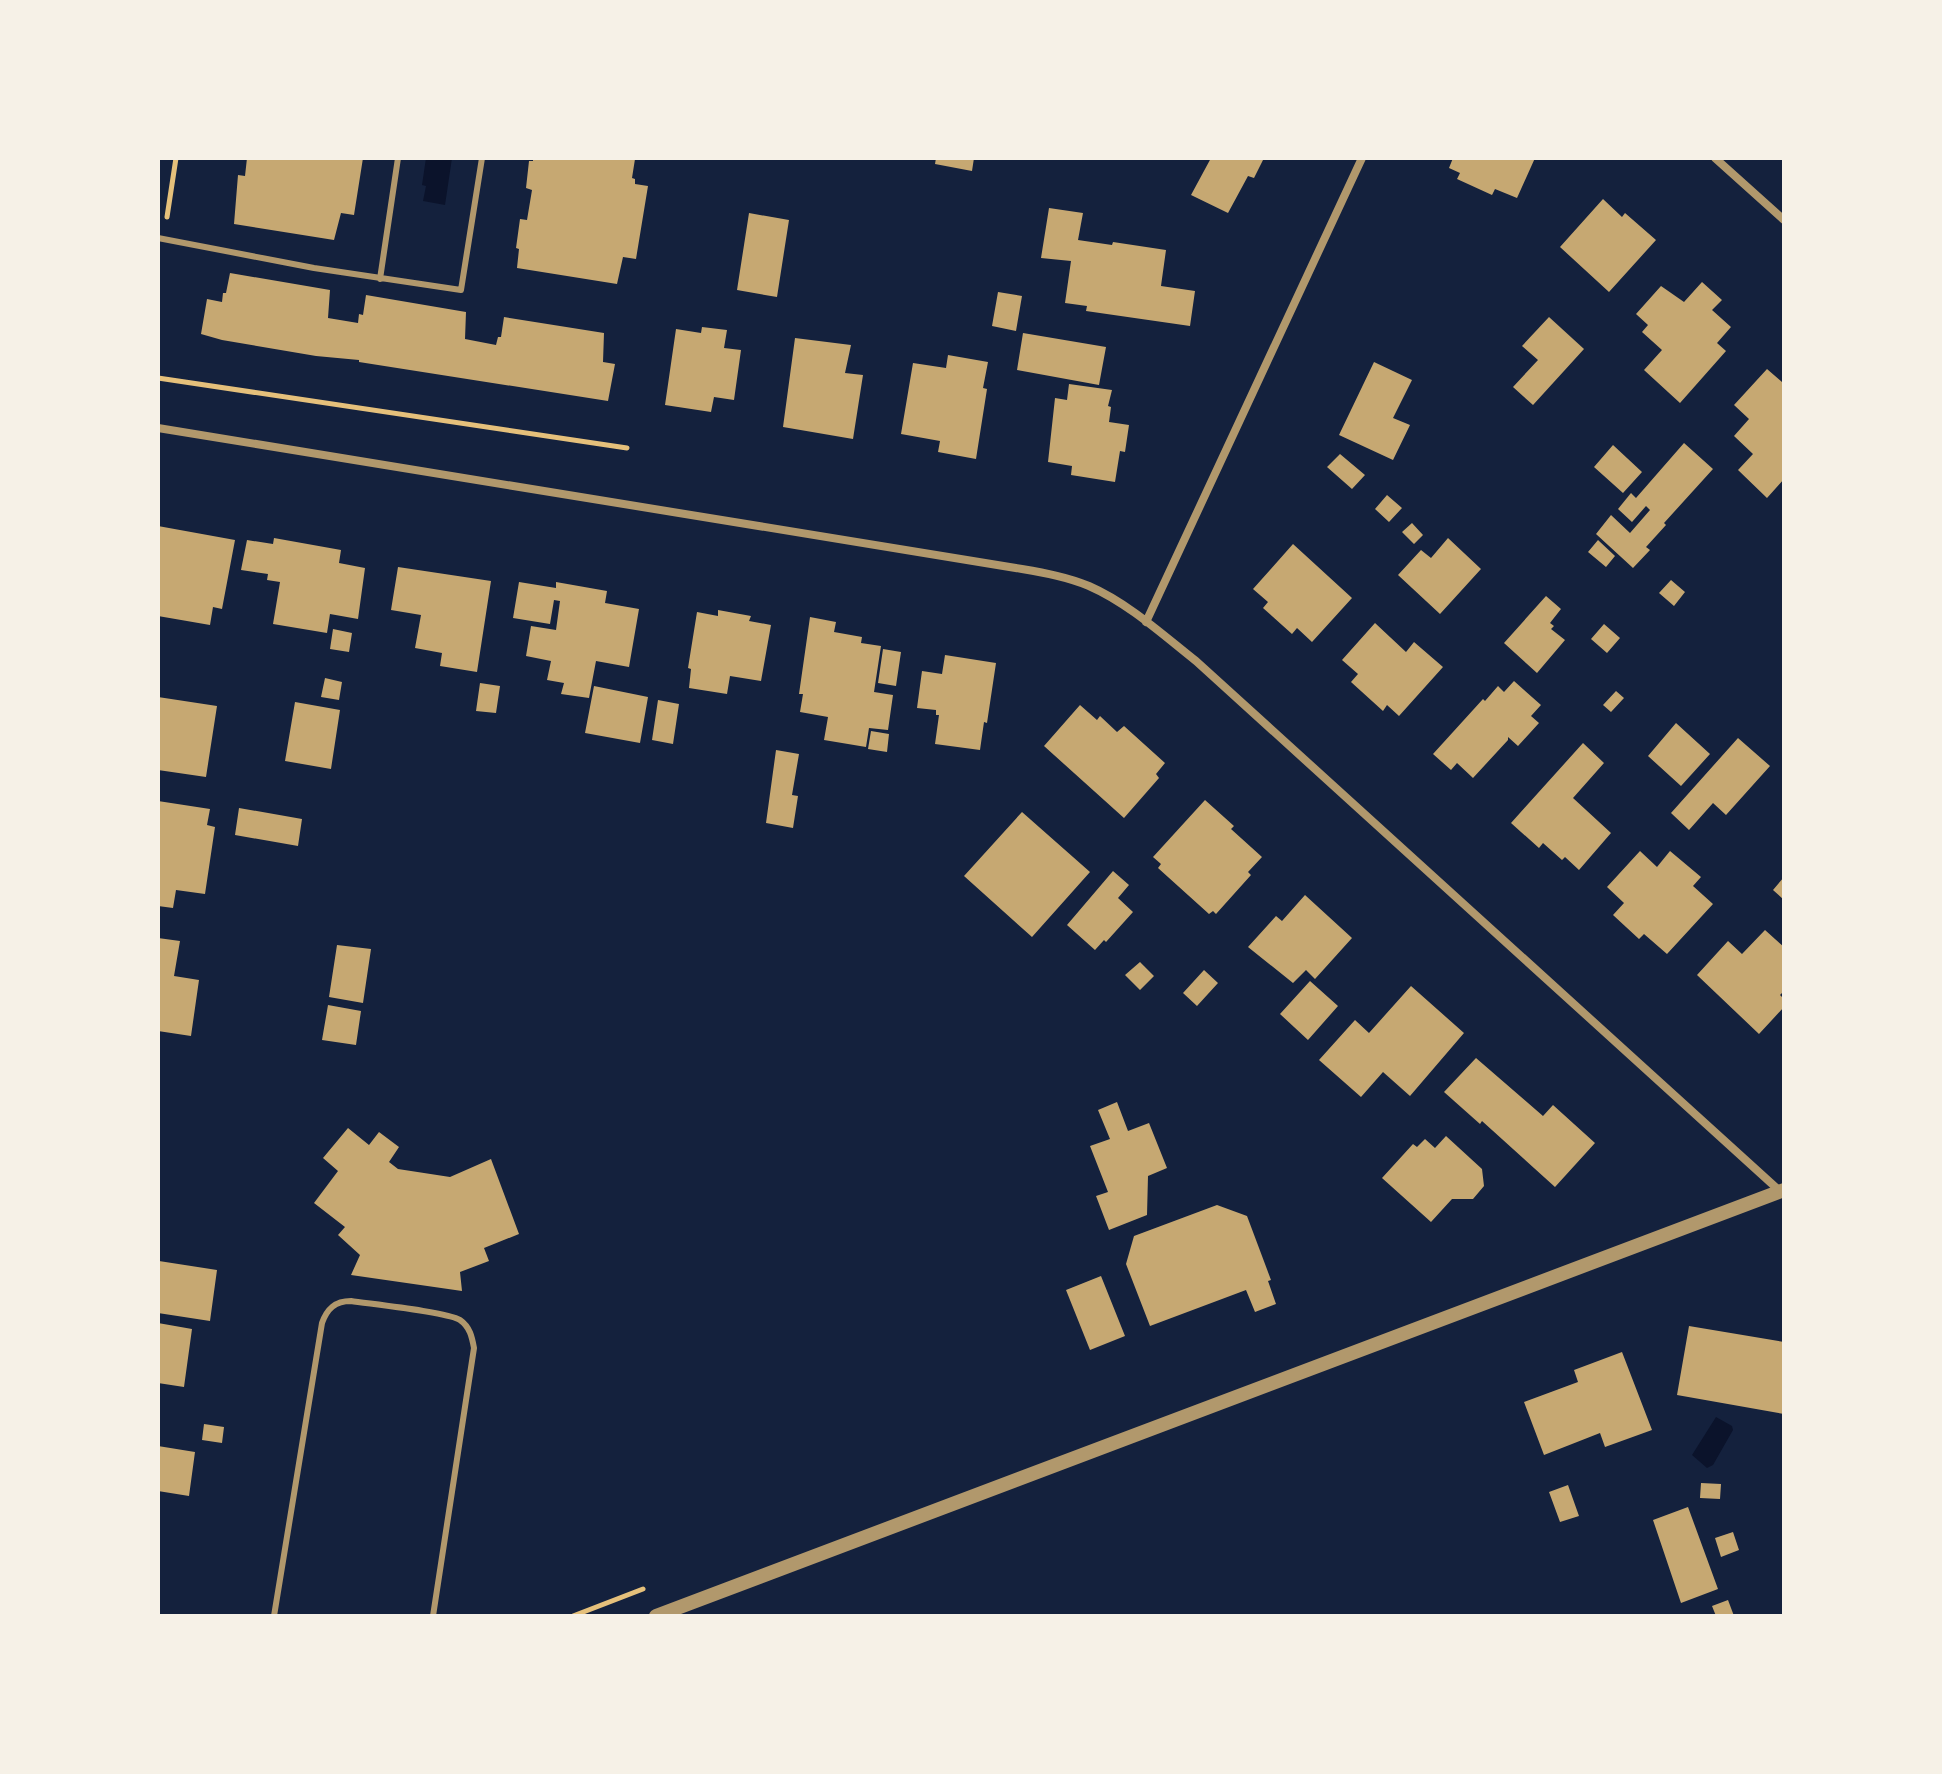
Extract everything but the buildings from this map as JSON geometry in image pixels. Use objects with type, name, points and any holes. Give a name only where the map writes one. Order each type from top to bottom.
[{"type":"street","points":[[1146,622],[1362,158]]},
{"type":"street","points":[[1715,158],[1784,220]]},
{"type":"street","points":[[158,428],[1022,569],[1058,576],[1090,587],[1146,622],[1196,661],[1783,1192],[656,1616]]},
{"type":"lane","points":[[380,279],[398,158]]},
{"type":"lane","points":[[158,238],[380,279],[461,290],[482,158]]},
{"type":"lane","points":[[274,1616],[322,1323],[330,1308],[343,1301],[454,1317],[468,1327],[472,1336],[474,1348],[433,1616]]},
{"type":"path","points":[[158,378],[627,448]]},
{"type":"water","points":[[426,158],[452,158],[445,205],[423,201]]},
{"type":"water","points":[[1716,1417],[1732,1426],[1733,1430],[1713,1465],[1707,1468],[1692,1455]]}]
